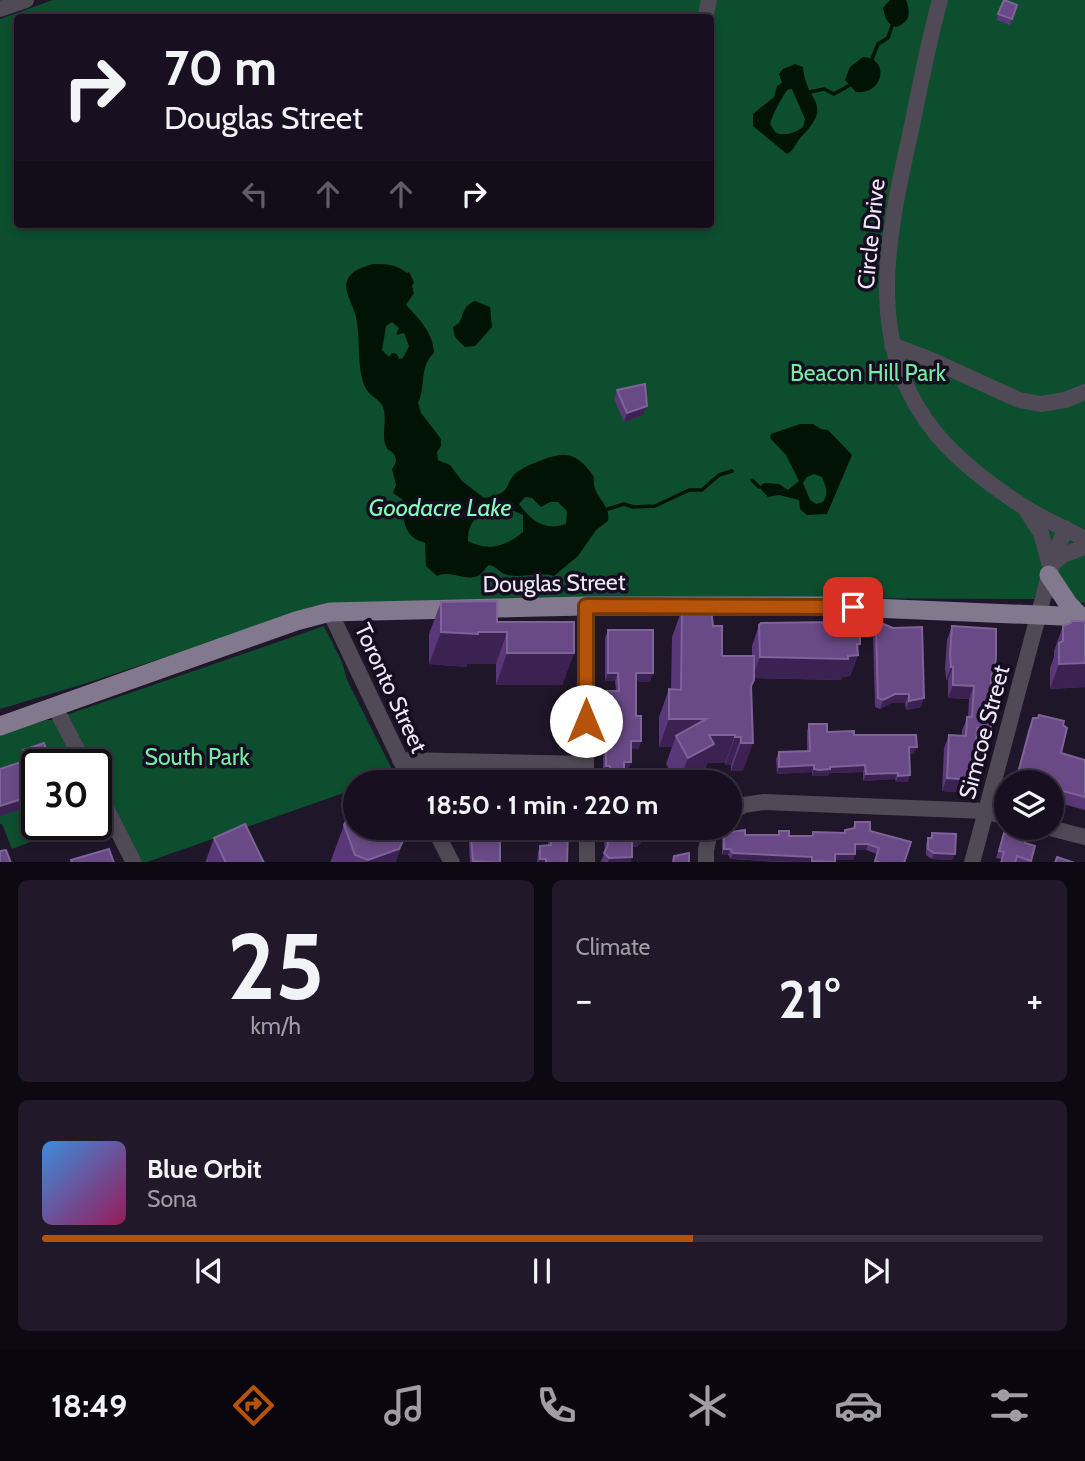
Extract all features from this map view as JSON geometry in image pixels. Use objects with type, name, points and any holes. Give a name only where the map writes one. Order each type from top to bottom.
[{"type":"main road","points":[[1051,569],[1069,605],[1083,617]]},
{"type":"main road","name":"Douglas Street","points":[[0,726],[283,625],[330,612],[586,606],[826,606],[1040,613],[1083,617]]},
{"type":"street","points":[[0,9],[26,0]]},
{"type":"street","name":"Circle Drive","points":[[940,0],[902,167],[886,268],[886,310],[898,368],[909,392],[937,435],[970,468],[1025,508],[1085,539]]},
{"type":"street","points":[[892,345],[1019,400],[1041,404],[1065,400],[1085,392]]},
{"type":"street","name":"Circle Drive","points":[[1025,508],[1041,533],[1051,569]]},
{"type":"street","name":"Circle Drive","points":[[1040,613],[1065,528]]},
{"type":"street","points":[[1051,569],[1063,555],[1085,547]]},
{"type":"street","points":[[586,606],[586,770]]},
{"type":"street","name":"Toronto Street","points":[[330,612],[405,770]]},
{"type":"street","name":"Simcoe Street","points":[[972,862],[1040,613]]},
{"type":"street","points":[[55,707],[77,749]]},
{"type":"street","points":[[400,760],[586,764]]},
{"type":"street","points":[[742,806],[764,802],[985,811],[994,814]]},
{"type":"street","points":[[112,820],[133,862]]},
{"type":"street","points":[[1064,832],[1085,837]]},
{"type":"street","points":[[440,840],[451,862]]},
{"type":"street","points":[[587,840],[587,862]]},
{"type":"street","points":[[705,862],[708,840]]},
{"type":"green space","name":"Beacon Hill Park","points":[[53,0],[1085,0],[1085,603],[1034,596],[1035,599],[438,601],[253,628],[0,709],[0,19]]},
{"type":"green space","name":"South Park","points":[[324,626],[342,662],[347,680],[392,770],[343,770],[343,793],[147,862],[139,862],[112,807],[112,749],[83,749],[66,715]]},
{"type":"green space","points":[[54,720],[68,749],[21,749],[21,771],[0,779],[0,734]]},
{"type":"green space","points":[[21,809],[21,840],[35,840],[12,849],[0,824],[0,816]]},
{"type":"water","points":[[890,0],[906,0],[908,5],[907,20],[896,27],[888,22],[883,8]]},
{"type":"water","points":[[863,57],[877,63],[880,76],[873,88],[856,92],[845,80],[850,67]]},
{"type":"water","points":[[795,64],[803,67],[817,109],[811,125],[787,154],[753,126],[753,114],[774,97],[777,86],[782,83],[779,74],[783,69]],"holes":[[[792,89],[805,119],[803,127],[787,134],[776,133],[770,124],[784,94]]]},
{"type":"water","name":"Goodacre Lake","points":[[373,264],[395,266],[409,272],[414,282],[414,293],[406,305],[428,332],[434,353],[424,370],[418,403],[421,413],[441,439],[437,452],[438,460],[450,465],[462,481],[484,498],[504,491],[523,468],[559,455],[578,459],[594,477],[595,490],[607,509],[608,521],[596,530],[578,556],[554,576],[508,575],[489,565],[476,577],[448,574],[437,576],[426,566],[425,543],[417,540],[408,531],[404,520],[403,500],[393,493],[396,485],[392,469],[396,460],[385,444],[383,407],[367,390],[360,370],[356,317],[346,285],[351,274]],"holes":[[[392,322],[399,328],[396,335],[404,333],[409,346],[403,358],[399,359],[397,354],[392,353],[389,357],[382,350],[386,326]],[[525,497],[532,498],[541,507],[550,502],[558,502],[567,511],[566,524],[552,526],[540,523],[529,516],[519,504]],[[514,511],[523,515],[523,532],[497,546],[483,546],[468,541],[469,531],[476,518],[489,513]]]},
{"type":"water","points":[[475,301],[490,307],[492,327],[475,346],[465,347],[455,337],[453,327],[459,323],[466,308]]},
{"type":"water","points":[[800,424],[813,424],[828,430],[852,455],[827,514],[807,515],[800,509],[799,500],[779,495],[768,497],[759,487],[764,483],[779,484],[788,490],[799,481],[786,455],[770,438],[771,434]],"holes":[[[814,474],[822,477],[826,496],[823,502],[816,504],[810,500],[803,483],[807,477]]]},
{"type":"building","points":[[1004,0],[1017,5],[1012,19],[998,14]]},
{"type":"building","points":[[645,384],[647,406],[627,413],[617,390]]},
{"type":"building","points":[[497,601],[497,622],[574,622],[574,653],[507,653],[507,632],[441,632],[441,602]]},
{"type":"building","points":[[682,609],[711,609],[713,626],[722,626],[722,656],[754,656],[754,680],[751,686],[753,743],[741,743],[741,737],[735,735],[709,735],[714,744],[688,758],[676,736],[706,719],[669,719],[669,689],[681,690]]},
{"type":"building","points":[[853,620],[853,629],[860,628],[860,644],[857,644],[858,655],[848,656],[848,659],[760,657],[761,623]]},
{"type":"building","points":[[1072,621],[1085,621],[1085,663],[1059,664],[1059,643],[1063,641],[1063,626]]},
{"type":"building","points":[[881,623],[893,628],[922,627],[924,698],[909,701],[909,694],[895,694],[883,700],[878,698],[876,626]]},
{"type":"building","points":[[952,626],[996,629],[995,669],[992,669],[990,702],[994,720],[991,720],[991,728],[977,728],[976,745],[980,745],[979,757],[974,756],[972,780],[947,778],[949,735],[966,736],[967,717],[972,717],[974,686],[953,685],[950,654]]},
{"type":"building","points":[[608,630],[653,630],[653,673],[636,673],[636,716],[641,716],[641,741],[631,741],[631,762],[624,762],[624,770],[610,770],[610,766],[606,766],[606,748],[611,748],[611,709],[606,709],[606,691],[619,691],[618,673],[608,673]]},
{"type":"building","points":[[1039,715],[1064,721],[1063,725],[1067,728],[1061,753],[1085,760],[1085,797],[1064,791],[1064,770],[1019,770],[1033,718],[1038,718]]},
{"type":"building","points":[[809,724],[827,724],[827,732],[854,731],[854,735],[916,735],[917,747],[909,747],[910,775],[866,774],[865,765],[819,770],[814,769],[814,765],[779,767],[779,752],[810,751]]},
{"type":"building","points":[[44,743],[46,749],[26,749]]},
{"type":"building","points":[[21,762],[21,799],[0,806],[0,769]]},
{"type":"building","points":[[855,822],[870,822],[870,831],[911,842],[904,862],[875,861],[879,848],[868,844],[855,844],[855,854],[835,854],[835,862],[812,861],[812,857],[733,853],[730,849],[724,849],[724,840],[742,840],[742,830],[745,830],[745,835],[779,835],[779,831],[789,831],[789,836],[813,836],[813,832],[845,833],[845,830],[855,828]]},
{"type":"building","points":[[245,824],[264,862],[226,862],[214,838]]},
{"type":"building","points":[[932,833],[956,834],[955,854],[934,853],[928,849],[928,838],[932,838]]},
{"type":"building","points":[[350,840],[404,840],[399,849],[368,860],[355,855]]},
{"type":"building","points":[[471,840],[500,840],[500,862],[473,861]]},
{"type":"building","points":[[551,840],[568,840],[567,862],[546,862],[546,859],[540,859],[540,846],[551,845]]},
{"type":"building","points":[[608,840],[632,840],[632,857],[609,858],[604,853]]},
{"type":"building","points":[[1002,840],[1026,840],[1025,843],[1035,846],[1031,861],[1017,856],[1015,862],[1001,862],[1004,852],[999,851]]},
{"type":"building","points":[[109,849],[114,862],[72,862],[71,860]]},
{"type":"building","points":[[6,850],[11,862],[0,862],[0,851]]},
{"type":"building","points":[[689,853],[689,862],[673,862],[674,856]]},
{"type":"building","points":[[1057,857],[1072,862],[1055,862]]},
{"type":"waterway","points":[[872,59],[878,44],[888,38],[892,26]]},
{"type":"waterway","points":[[810,92],[824,89],[834,94],[850,85]]},
{"type":"waterway","points":[[608,509],[624,504],[633,507],[655,506],[689,490],[702,490],[719,475],[732,471]]},
{"type":"waterway","points":[[752,480],[759,487]]},
{"type":"route","points":[[586,721],[586,606],[853,607]]}]
